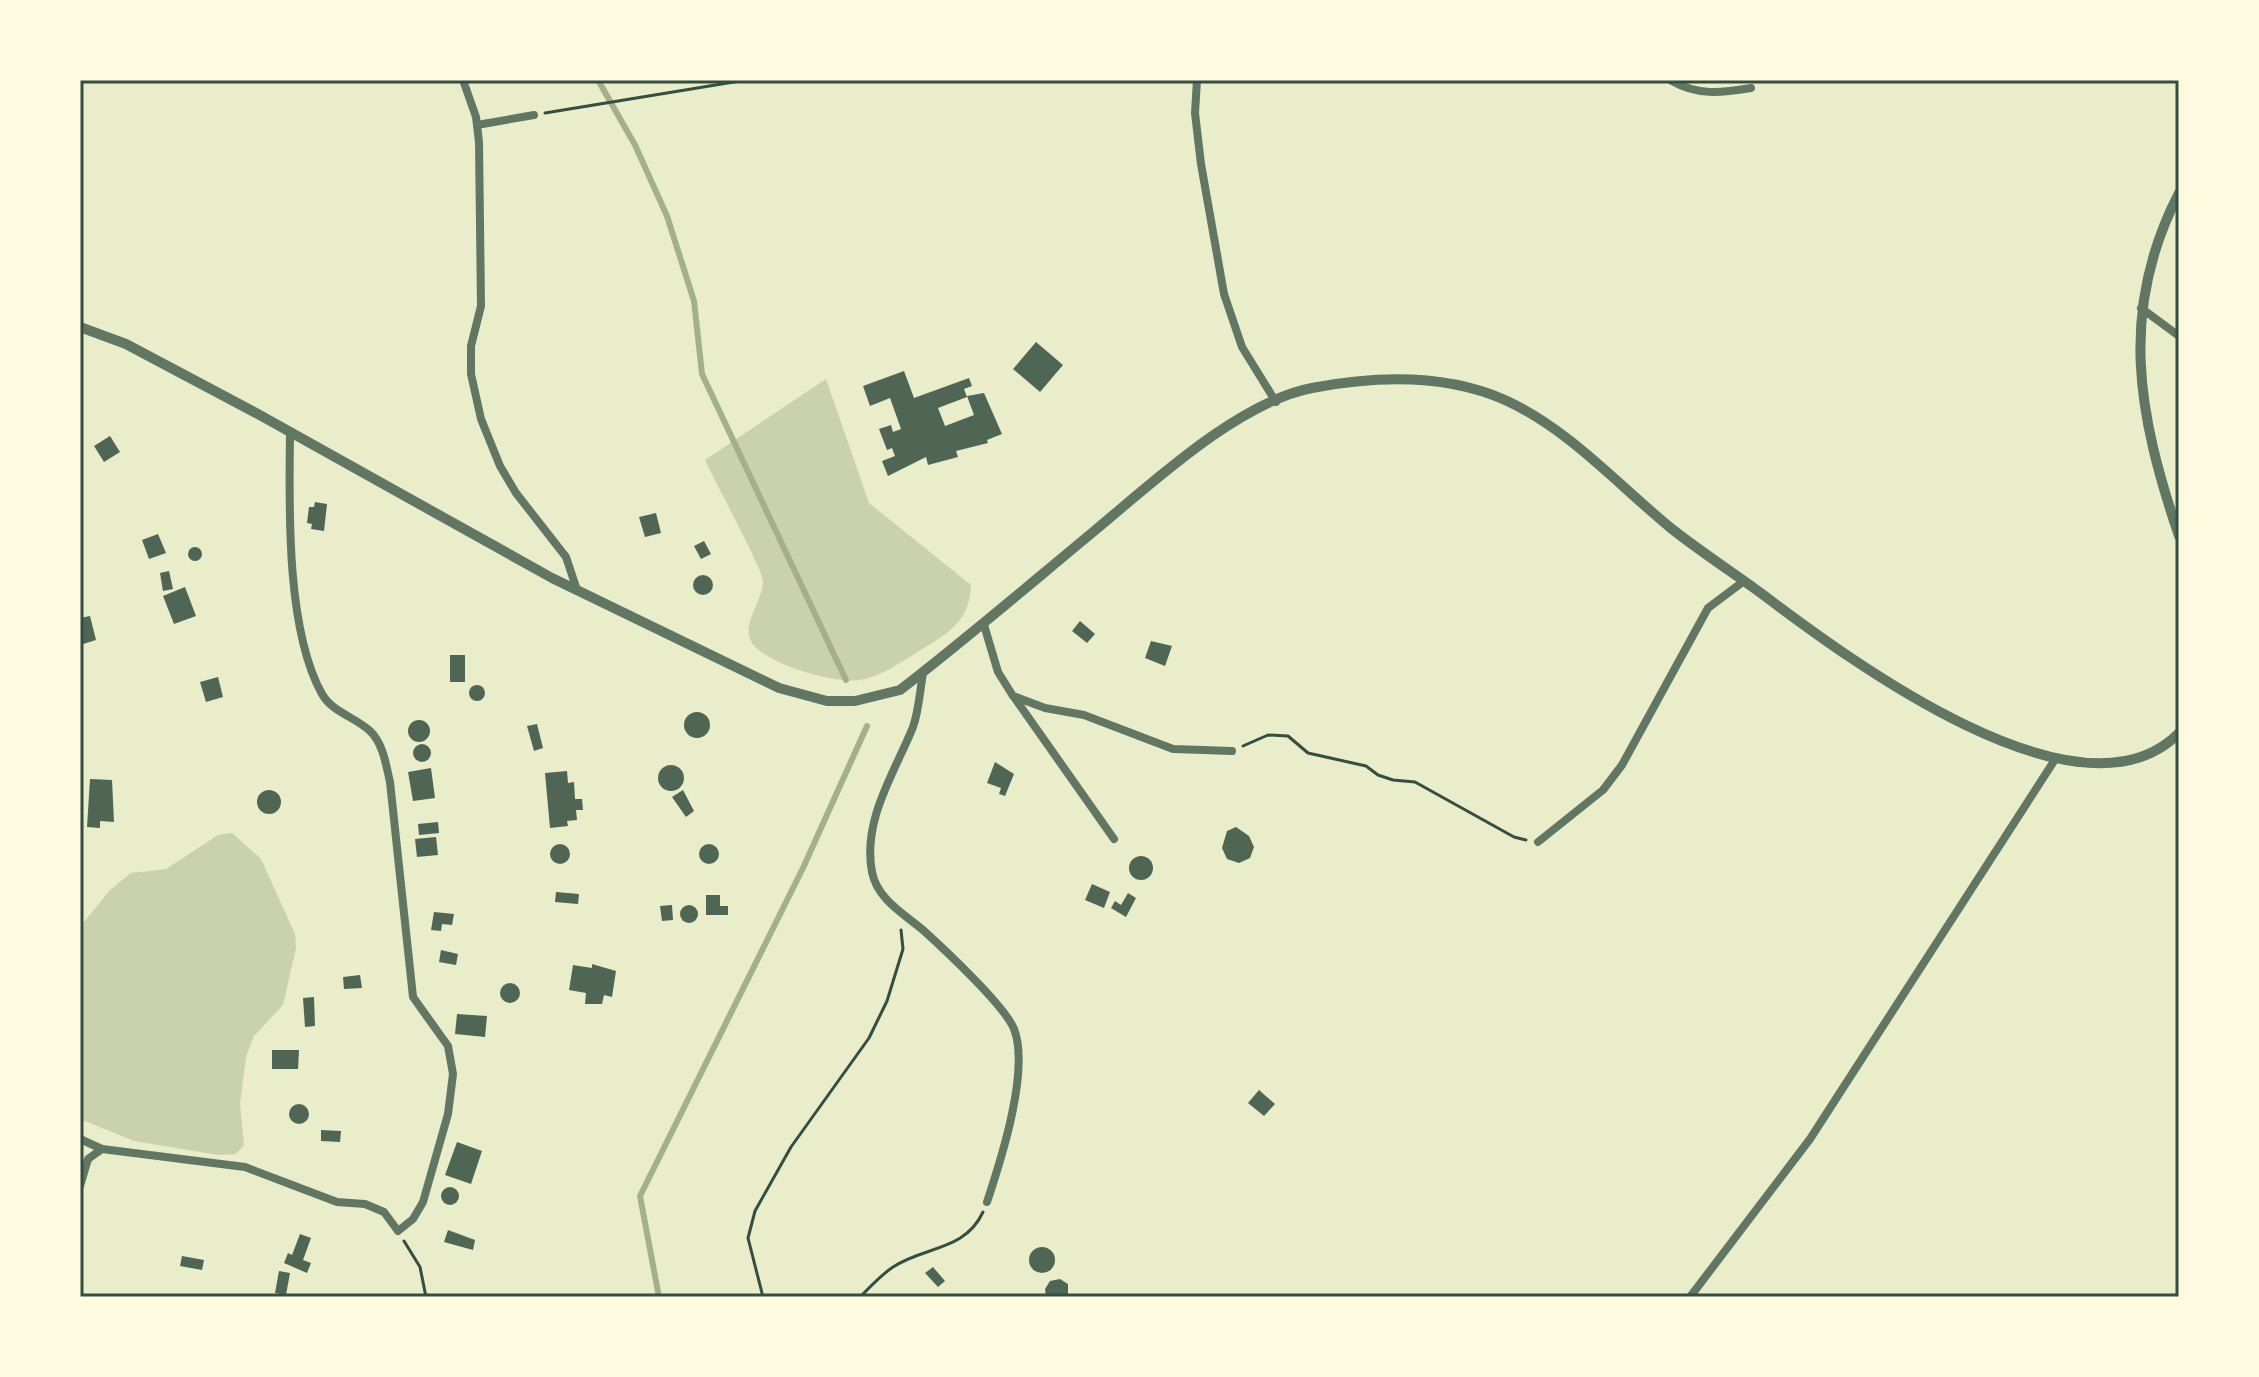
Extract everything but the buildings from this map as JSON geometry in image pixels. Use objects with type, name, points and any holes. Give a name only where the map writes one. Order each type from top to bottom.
[{"type":"street","points":[[463,80],[477,125],[481,306],[471,346],[471,374],[481,419],[500,466],[516,493],[566,557],[577,590]]},
{"type":"street","points":[[1197,80],[1195,113],[1224,294],[1242,347],[1276,402]]},
{"type":"street","points":[[1670,80],[1689,90],[1713,94],[1751,88]]},
{"type":"street","points":[[477,125],[534,115]]},
{"type":"street","points":[[2179,193],[2163,224],[2147,270],[2140,307],[2139,366],[2145,417],[2179,536]]},
{"type":"street","points":[[2140,307],[2179,336]]},
{"type":"street","points":[[80,327],[126,344],[577,590],[779,688],[827,701],[855,701],[900,690],[984,625],[1169,469],[1231,422],[1307,388],[1388,377],[1443,384],[1502,399],[1540,419],[1674,530],[1849,658],[1907,695],[1991,735],[2086,765],[2119,763],[2147,754],[2179,733]]},
{"type":"street","points":[[80,1139],[102,1149],[245,1167],[337,1202],[365,1204],[384,1212],[398,1231],[413,1219],[423,1202],[448,1114],[452,1059],[442,1037],[413,997],[390,782],[384,756],[372,732],[325,699],[301,631],[293,571],[290,433]]},
{"type":"street","points":[[1538,842],[1603,790],[1622,765],[1708,608],[1744,581]]},
{"type":"street","points":[[984,625],[998,672],[1114,839]]},
{"type":"street","points":[[923,673],[914,724],[887,783],[872,832],[872,872],[888,901],[999,1006],[1015,1030],[1018,1068],[998,1171],[987,1202]]},
{"type":"street","points":[[1013,696],[1045,708],[1084,715],[1173,749],[1232,751]]},
{"type":"street","points":[[1690,1297],[1810,1139],[2056,758]]},
{"type":"street","points":[[80,1186],[88,1159],[102,1149]]},
{"type":"path","points":[[534,115],[746,80]]},
{"type":"path","points":[[1232,751],[1268,735],[1288,736],[1308,753],[1366,766],[1378,775],[1393,780],[1415,782],[1514,837],[1538,842]]},
{"type":"path","points":[[763,1297],[748,1238],[755,1211],[791,1147],[869,1038],[887,1001],[904,939],[888,901]]},
{"type":"path","points":[[860,1297],[894,1267],[940,1250],[976,1228],[987,1202]]},
{"type":"path","points":[[398,1231],[420,1267],[426,1297]]},
{"type":"green space","points":[[826,379],[869,503],[971,585],[965,611],[951,629],[890,668],[859,680],[834,679],[801,671],[771,658],[752,643],[750,621],[762,589],[761,573],[705,460]]},
{"type":"green space","points":[[232,833],[261,859],[295,934],[296,948],[283,1005],[254,1036],[246,1057],[240,1104],[244,1145],[236,1154],[218,1155],[134,1141],[80,1119],[80,927],[110,890],[131,873],[166,869],[218,835]]},
{"type":"waterway","points":[[598,80],[635,145],[667,216],[694,301],[702,374],[846,680]]},
{"type":"waterway","points":[[659,1297],[640,1196],[803,868],[867,726]]}]
